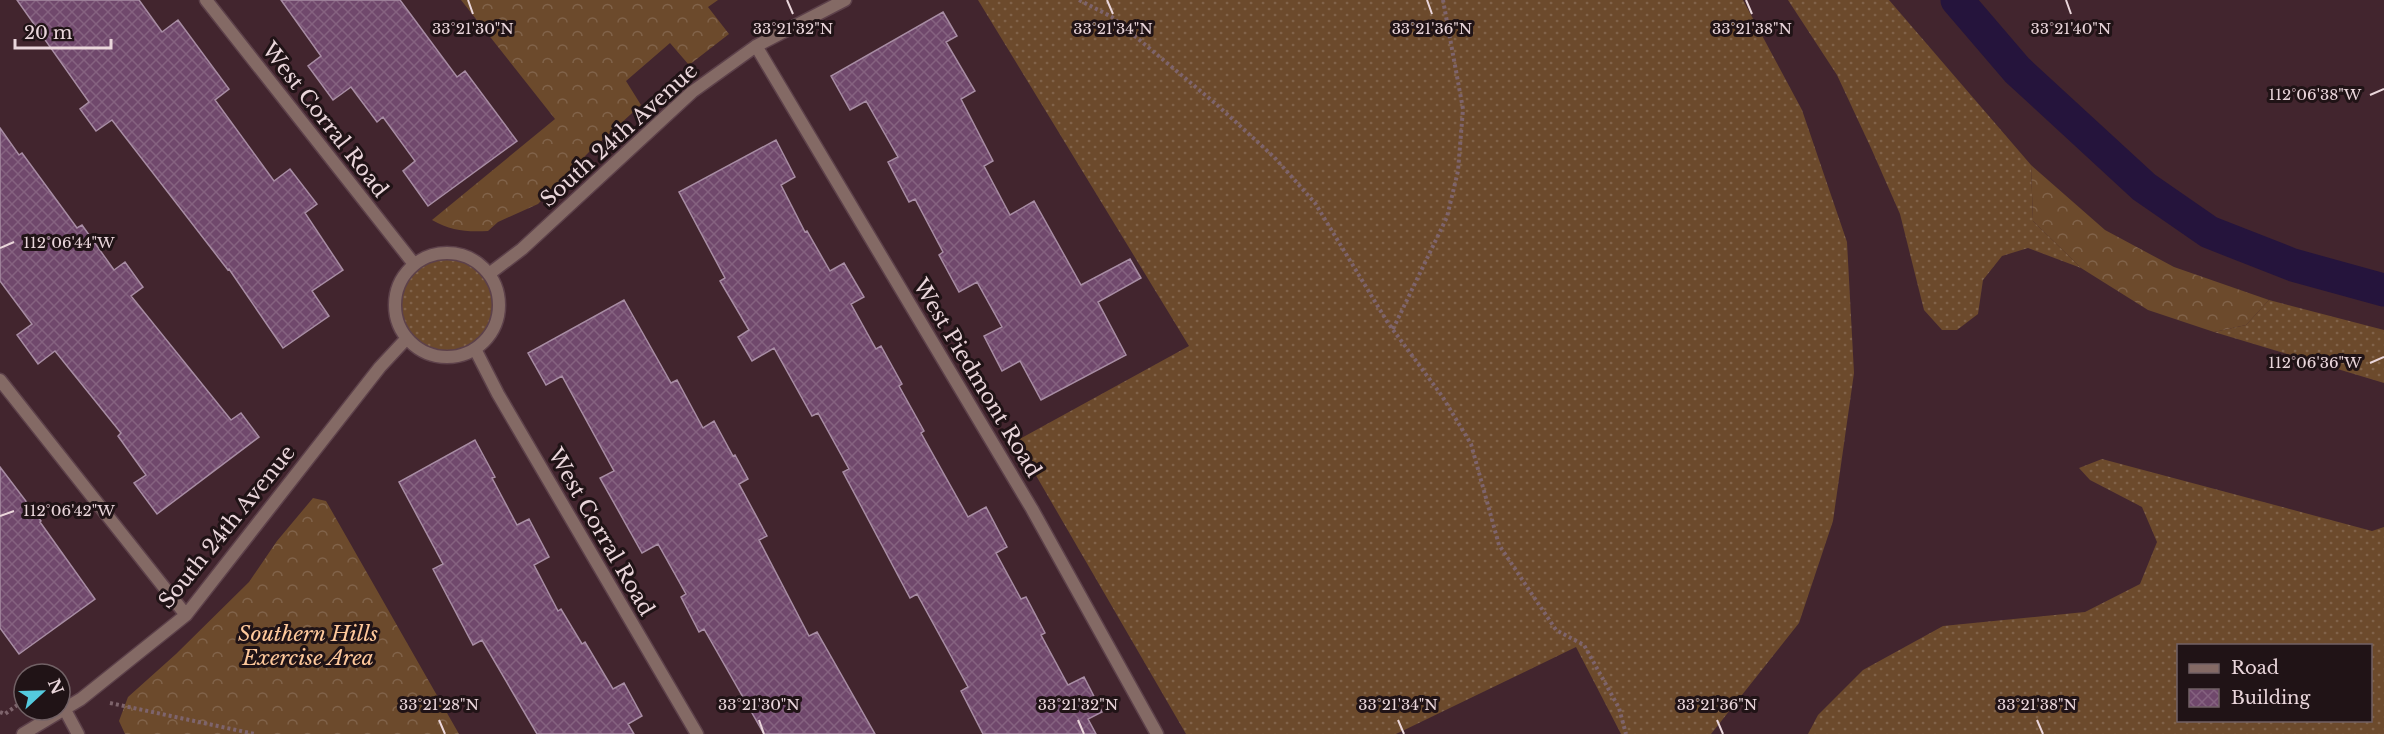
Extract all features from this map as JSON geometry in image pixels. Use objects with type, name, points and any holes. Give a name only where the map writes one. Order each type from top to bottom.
[{"type":"street","name":"West Corral Road","points":[[206,0],[414,264]]},
{"type":"street","name":"South 24th Avenue","points":[[489,274],[522,249],[692,92],[756,46],[845,0]]},
{"type":"street","name":"West Piedmont Road","points":[[756,46],[1032,509],[1157,734]]},
{"type":"street","points":[[451,252],[471,258],[489,274],[498,297],[496,324],[485,340],[475,349],[448,357],[428,353],[402,332],[395,311],[396,292],[402,278],[414,264],[435,254],[451,252]]},
{"type":"street","name":"South 24th Avenue","points":[[72,705],[186,615],[380,367],[407,338]]},
{"type":"street","name":"West Corral Road","points":[[475,349],[498,394],[696,734]]},
{"type":"street","points":[[0,380],[186,615]]},
{"type":"street","name":"South 24th Avenue","points":[[22,734],[44,722]]},
{"type":"path","points":[[1079,0],[1112,17],[1216,104],[1274,157],[1315,203],[1393,330],[1442,396],[1471,444],[1499,545],[1556,630],[1584,645],[1619,708],[1626,734]]},
{"type":"path","points":[[1393,330],[1448,217],[1458,171],[1463,109],[1443,0]]},
{"type":"path","points":[[86,696],[94,700],[255,734]]},
{"type":"green space","points":[[461,0],[718,0],[708,7],[729,34],[689,65],[670,43],[626,81],[641,105],[589,152],[538,204],[498,222],[488,231],[466,231],[452,229],[432,220],[555,119]]},
{"type":"green space","points":[[978,0],[1743,0],[1802,110],[1847,242],[1854,373],[1833,521],[1799,623],[1711,734],[1621,734],[1576,647],[1396,734],[1186,734],[1016,441],[1189,346]]},
{"type":"green space","points":[[1788,0],[1889,0],[2031,165],[2033,221],[2081,268],[2028,248],[2002,256],[1983,280],[1978,314],[1957,330],[1942,330],[1924,310],[1900,214],[1837,75]]},
{"type":"green space","points":[[2031,165],[2105,230],[2174,267],[2269,300],[2246,325],[2214,332],[2148,310],[2081,268],[2033,221]]},
{"type":"green space","points":[[447,253],[467,257],[484,268],[495,285],[499,305],[495,325],[484,342],[467,353],[447,357],[427,353],[410,342],[399,325],[395,305],[399,285],[410,268],[427,257]]},
{"type":"green space","points":[[2269,300],[2384,330],[2384,383],[2214,332],[2246,325]]},
{"type":"green space","points":[[2102,459],[2372,531],[2384,527],[2384,734],[1808,734],[1818,715],[1863,670],[1943,626],[2085,612],[2140,584],[2157,542],[2142,507],[2090,480],[2079,468]]},
{"type":"green space","name":"Southern Hills Exercise Area","points":[[313,498],[326,501],[459,734],[125,734],[119,721],[128,697],[176,654],[249,582],[277,541]]},
{"type":"building","points":[[17,0],[139,0],[162,32],[178,20],[229,89],[215,100],[274,181],[290,169],[317,204],[305,213],[343,270],[312,291],[329,316],[283,348],[229,269],[112,120],[96,131],[80,109],[89,102]]},
{"type":"building","points":[[281,0],[400,0],[457,77],[465,71],[517,141],[428,206],[403,171],[415,161],[383,117],[377,122],[351,87],[333,100],[308,66],[321,56]]},
{"type":"building","points":[[943,12],[957,36],[946,42],[975,91],[961,99],[993,161],[984,166],[1010,215],[1034,201],[1081,285],[1130,259],[1141,278],[1098,302],[1126,355],[1041,400],[1020,361],[1002,371],[984,336],[1002,327],[977,282],[959,292],[939,255],[943,252],[915,199],[909,202],[888,162],[898,157],[866,101],[850,110],[831,76]]},
{"type":"building","points":[[0,128],[19,155],[22,153],[77,228],[82,225],[114,270],[125,262],[143,287],[131,296],[231,420],[241,413],[259,437],[157,514],[134,483],[146,475],[118,436],[121,433],[55,351],[38,364],[17,335],[32,324],[0,281]]},
{"type":"building","points":[[776,140],[795,177],[781,185],[805,232],[807,231],[830,271],[844,263],[864,297],[851,304],[876,349],[881,346],[902,384],[899,386],[924,431],[921,433],[968,517],[986,507],[1007,547],[996,553],[1021,599],[1026,597],[1045,633],[1041,635],[1068,685],[1084,677],[1102,712],[1088,719],[1096,734],[983,734],[961,691],[968,687],[917,594],[910,598],[843,472],[849,469],[818,413],[812,416],[774,348],[752,361],[738,337],[749,330],[720,281],[725,278],[679,192]]},
{"type":"building","points":[[624,300],[671,383],[677,380],[703,428],[714,421],[733,456],[735,455],[748,479],[739,484],[767,536],[759,540],[809,636],[817,632],[875,734],[764,734],[704,629],[699,632],[681,597],[686,594],[658,544],[642,553],[600,478],[614,471],[562,376],[546,385],[528,353]]},
{"type":"building","points":[[475,440],[517,525],[529,519],[549,557],[534,565],[558,611],[561,609],[582,644],[585,642],[613,689],[624,683],[642,716],[628,724],[634,734],[537,734],[482,640],[473,645],[433,569],[443,564],[399,482]]},
{"type":"building","points":[[0,467],[95,599],[19,654],[0,628]]},
{"type":"waterway","points":[[1957,0],[2017,70],[2144,187],[2209,232],[2293,265],[2384,290]]}]
